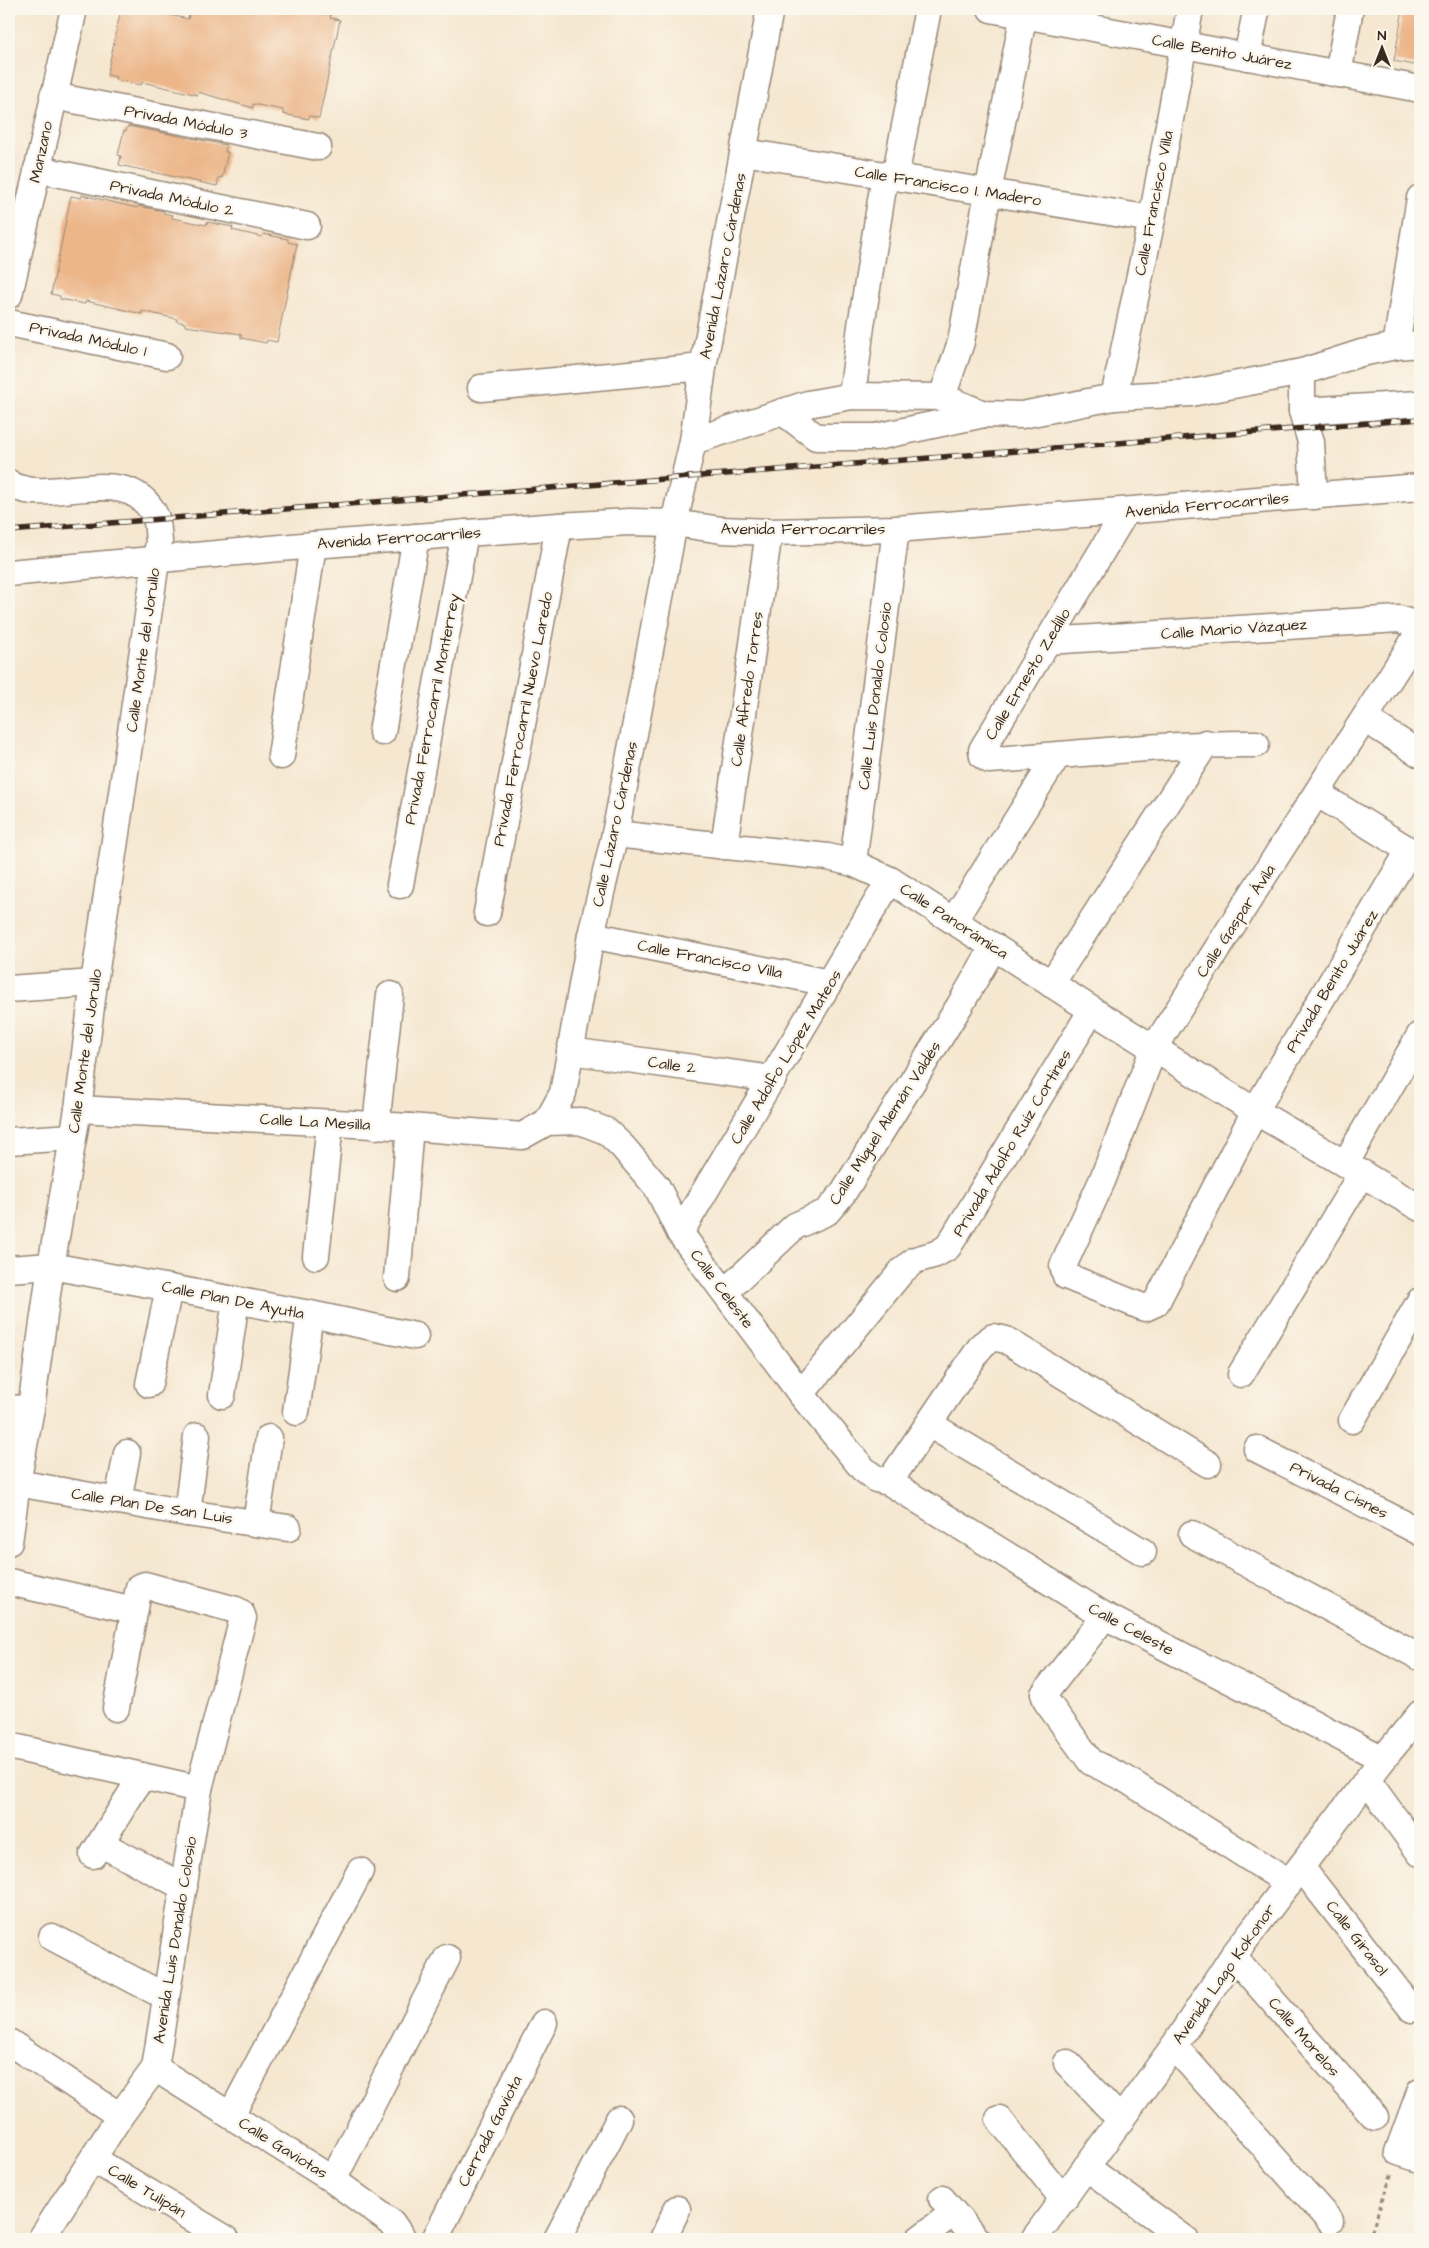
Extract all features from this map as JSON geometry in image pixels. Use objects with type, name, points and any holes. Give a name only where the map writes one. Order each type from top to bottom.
[{"type":"street","name":"Manzano","points":[[9,295],[74,9]]},
{"type":"street","name":"Avenida Lázaro Cárdenas","points":[[674,523],[693,441],[704,367],[770,9]]},
{"type":"street","points":[[852,396],[861,326],[890,176],[928,9]]},
{"type":"street","name":"Calle Benito Juárez","points":[[992,9],[1025,12],[1183,46],[1420,89]]},
{"type":"street","name":"Calle Francisco Villa","points":[[1114,396],[1152,219],[1190,9]]},
{"type":"street","points":[[1338,74],[1350,9]]},
{"type":"street","points":[[942,398],[961,342],[988,192],[1025,12]]},
{"type":"street","points":[[1248,57],[1256,12]]},
{"type":"street","name":"Privada Módulo 3","points":[[53,96],[318,147]]},
{"type":"street","name":"Calle Francisco I. Madero","points":[[744,152],[1152,219]]},
{"type":"street","name":"Privada Módulo 2","points":[[37,169],[307,226]]},
{"type":"street","points":[[783,412],[816,437],[876,437],[984,414],[1022,415],[1114,396],[1191,393],[1302,372],[1361,353],[1408,345],[1420,198]]},
{"type":"street","name":"Privada Módulo 1","points":[[9,323],[167,356]]},
{"type":"street","points":[[480,388],[704,367]]},
{"type":"street","points":[[1302,372],[1302,411],[1311,442],[1314,496]]},
{"type":"street","points":[[693,441],[808,404],[852,396],[942,398],[984,414]]},
{"type":"street","points":[[1302,411],[1420,404]]},
{"type":"street","points":[[9,484],[13,487],[38,492],[99,486],[122,489],[139,497],[150,507],[156,520],[159,540],[156,559]]},
{"type":"street","name":"Avenida Ferrocarriles","points":[[9,573],[313,545],[559,526],[629,522],[674,523],[722,530],[770,532],[896,529],[1420,487]]},
{"type":"street","name":"Calle Ernesto Zedillo","points":[[1126,511],[982,750],[983,756],[989,760],[1206,744],[1256,744]]},
{"type":"street","name":"Calle Lázaro Cárdenas","points":[[547,1122],[563,1093],[590,936],[615,834],[674,523]]},
{"type":"street","name":"Privada Ferrocarril Nuevo Laredo","points":[[487,913],[559,526]]},
{"type":"street","name":"Calle Luis Donaldo Colosio","points":[[853,863],[896,529]]},
{"type":"street","name":"Calle Alfredo Torres","points":[[724,846],[770,532]]},
{"type":"street","name":"Privada Ferrocarril Monterrey","points":[[400,885],[465,533]]},
{"type":"street","points":[[382,732],[416,537]]},
{"type":"street","points":[[281,756],[313,545]]},
{"type":"street","name":"Calle Monte del Jorullo","points":[[9,1542],[17,1483],[20,1409],[51,1266],[78,1109],[94,984],[156,559]]},
{"type":"street","name":"Calle Mario Vázquez","points":[[1047,641],[1398,619],[1418,637]]},
{"type":"street","name":"Calle Gaspar Ávila","points":[[1102,1181],[1154,1048],[1418,637]]},
{"type":"street","points":[[1365,719],[1420,754]]},
{"type":"street","points":[[1051,984],[1206,744]]},
{"type":"street","points":[[954,920],[1057,756]]},
{"type":"street","points":[[1318,794],[1415,854]]},
{"type":"street","name":"Calle Panorámica","points":[[615,834],[828,857],[853,863],[890,880],[1092,1010],[1255,1111]]},
{"type":"street","name":"Privada Benito Juárez","points":[[1102,1181],[1064,1266],[1066,1276],[1145,1308],[1156,1303],[1255,1111],[1415,854]]},
{"type":"street","name":"Calle Adolfo López Mateos","points":[[680,1234],[890,880]]},
{"type":"street","name":"Calle Francisco Villa","points":[[590,936],[829,983]]},
{"type":"street","name":"Calle Miguel Alemán Valdés","points":[[725,1292],[795,1226],[827,1212],[843,1193],[960,1005],[994,946]]},
{"type":"street","points":[[9,989],[94,984]]},
{"type":"street","points":[[376,1126],[390,995]]},
{"type":"street","name":"Privada Adolfo Ruíz Cortines","points":[[801,1394],[902,1271],[915,1260],[936,1254],[948,1247],[962,1229],[1092,1010]]},
{"type":"street","points":[[1241,1374],[1354,1169],[1420,1035]]},
{"type":"street","name":"Calle 2","points":[[570,1051],[773,1080]]},
{"type":"street","name":"Calle La Mesilla","points":[[78,1109],[522,1136],[547,1122]]},
{"type":"street","points":[[1255,1111],[1420,1208]]},
{"type":"street","name":"Calle Celeste","points":[[547,1122],[580,1122],[606,1131],[622,1146],[657,1187],[680,1234],[801,1394],[863,1469],[876,1479],[889,1482],[1105,1616],[1383,1759]]},
{"type":"street","points":[[316,1256],[330,1123]]},
{"type":"street","points":[[397,1278],[410,1128]]},
{"type":"street","points":[[9,1142],[73,1137]]},
{"type":"street","name":"Calle Plan De Ayutla","points":[[9,1270],[51,1266],[310,1314],[414,1336]]},
{"type":"street","points":[[149,1384],[169,1288]]},
{"type":"street","points":[[222,1395],[236,1300]]},
{"type":"street","points":[[1352,1420],[1420,1301]]},
{"type":"street","points":[[296,1412],[310,1314]]},
{"type":"street","points":[[889,1482],[982,1345],[993,1337],[1006,1340],[1208,1464]]},
{"type":"street","points":[[928,1424],[1144,1552]]},
{"type":"street","points":[[187,1513],[198,1436]]},
{"type":"street","points":[[256,1523],[268,1438]]},
{"type":"street","name":"Privada Cisnes","points":[[1257,1449],[1420,1532]]},
{"type":"street","points":[[118,1501],[127,1453]]},
{"type":"street","name":"Calle Plan De San Luis","points":[[17,1483],[187,1513],[288,1528]]},
{"type":"street","points":[[1192,1534],[1420,1657]]},
{"type":"street","points":[[9,1582],[134,1610],[116,1708]]},
{"type":"street","name":"Avenida Luis Donaldo Colosio","points":[[41,2239],[120,2116],[155,2068],[199,1789],[243,1618],[241,1613],[236,1610],[145,1585],[139,1587],[134,1610]]},
{"type":"street","name":"Calle Girasol","points":[[1105,1616],[1044,1694],[1047,1702],[1091,1762],[1124,1778],[1295,1875],[1412,2009]]},
{"type":"street","name":"Avenida Lago Kokonor","points":[[1034,2239],[1174,2046],[1233,1956],[1383,1759],[1420,1714]]},
{"type":"street","points":[[9,1746],[199,1789]]},
{"type":"street","points":[[142,1776],[97,1849],[184,1887]]},
{"type":"street","points":[[1367,1780],[1420,1853]]},
{"type":"street","points":[[231,2115],[360,1871]]},
{"type":"street","points":[[52,1937],[166,1997]]},
{"type":"street","name":"Calle Morelos","points":[[1233,1956],[1375,2118]]},
{"type":"street","points":[[333,2180],[447,1958]]},
{"type":"street","name":"Cerrada Gaviota","points":[[435,2239],[544,2023]]},
{"type":"street","points":[[9,2042],[120,2116]]},
{"type":"street","points":[[1174,2046],[1330,2221]]},
{"type":"street","points":[[1067,2063],[1120,2120]]},
{"type":"street","name":"Calle Gaviotas","points":[[155,2068],[333,2180],[393,2234]]},
{"type":"street","points":[[1409,2156],[1420,2092]]},
{"type":"street","points":[[557,2239],[619,2119]]},
{"type":"street","points":[[999,2119],[1064,2200]]},
{"type":"street","name":"Calle Tulipán","points":[[93,2159],[226,2239]]},
{"type":"street","points":[[1086,2167],[1185,2239]]},
{"type":"street","points":[[919,2239],[948,2206],[976,2239]]},
{"type":"street","points":[[663,2239],[677,2209]]},
{"type":"path","points":[[1369,2239],[1409,2156]]},
{"type":"building","points":[[121,9],[157,9],[156,12],[188,19],[190,9],[300,9],[331,15],[330,18],[340,20],[319,118],[309,116],[309,119],[283,114],[283,110],[253,104],[253,108],[198,92],[198,95],[142,82],[141,85],[115,80],[116,77],[107,75]]},
{"type":"building","points":[[1403,9],[1420,9],[1420,66],[1394,61]]},
{"type":"building","points":[[128,126],[226,145],[225,152],[228,152],[222,178],[219,177],[217,186],[119,165],[121,156],[118,155],[124,130],[126,131]]},
{"type":"building","points":[[82,195],[137,208],[138,206],[164,211],[163,213],[173,215],[172,218],[206,225],[207,222],[233,227],[232,230],[262,237],[263,234],[288,239],[288,242],[297,244],[277,342],[267,340],[266,343],[241,338],[241,334],[185,326],[185,323],[176,321],[177,319],[142,311],[142,314],[86,301],[85,304],[60,299],[60,296],[51,294],[71,196],[81,198]]},
{"type":"railway","points":[[9,531],[1420,419]]}]
